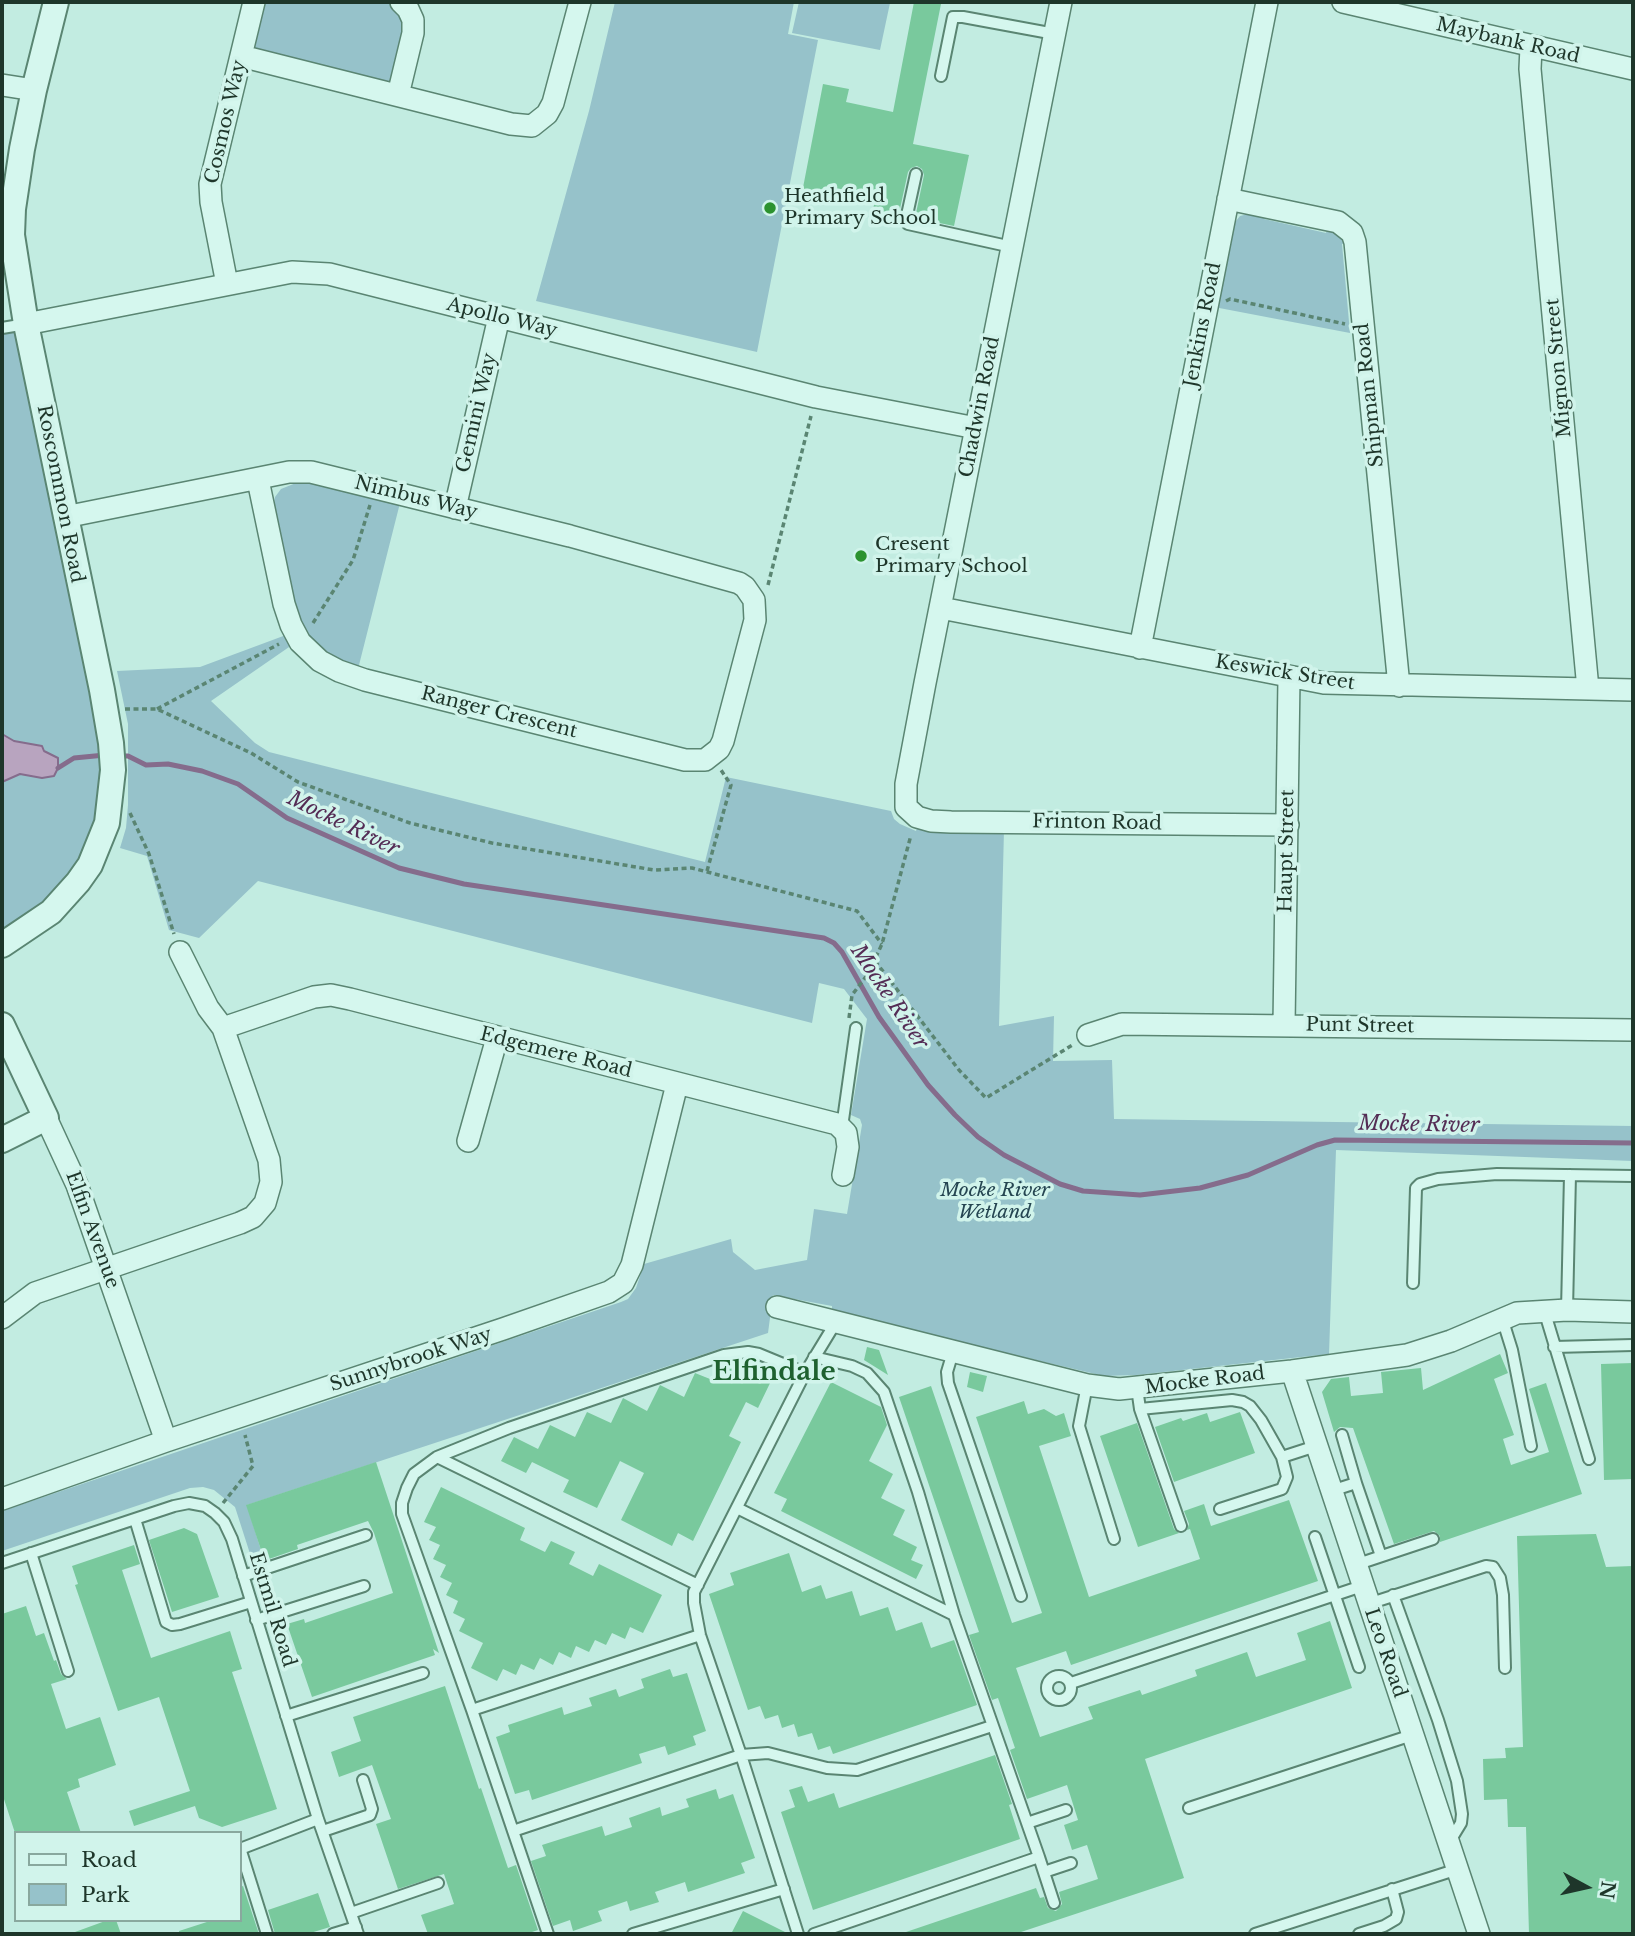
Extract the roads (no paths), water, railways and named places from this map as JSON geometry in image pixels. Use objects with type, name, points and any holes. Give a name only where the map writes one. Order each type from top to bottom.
[{"type":"street","name":"Roscommon Road","points":[[2,945],[51,912],[90,865],[107,823],[113,770],[111,743],[26,324],[12,235],[17,181],[34,90],[56,2]]},
{"type":"street","name":"Cosmos Way","points":[[227,284],[210,184],[254,2]]},
{"type":"street","points":[[398,95],[413,33],[413,20],[401,2]]},
{"type":"street","points":[[241,57],[511,124],[532,126],[540,121],[552,103],[580,2]]},
{"type":"street","name":"Chadwin Road","points":[[914,814],[906,807],[904,792],[1061,2]]},
{"type":"street","name":"Jenkins Road","points":[[1140,648],[1267,2]]},
{"type":"street","name":"Maybank Road","points":[[1343,2],[1633,69]]},
{"type":"street","name":"Mignon Street","points":[[1531,47],[1588,689]]},
{"type":"street","points":[[2,85],[34,90]]},
{"type":"street","name":"Shipman Road","points":[[1228,199],[1330,220],[1346,226],[1352,233],[1399,686]]},
{"type":"street","name":"Apollo Way","points":[[26,324],[292,272],[329,274],[816,397],[976,428]]},
{"type":"street","name":"Gemini Way","points":[[455,508],[499,317]]},
{"type":"street","name":"Nimbus Way","points":[[65,517],[289,472],[311,472],[722,578],[745,587],[754,600],[755,620],[723,741],[713,756]]},
{"type":"street","name":"Ranger Crescent","points":[[258,480],[284,604],[298,638],[320,661],[365,680],[685,760],[696,762],[713,756]]},
{"type":"street","name":"Keswick Street","points":[[941,608],[1289,678],[1347,685],[1633,690]]},
{"type":"street","name":"Haupt Street","points":[[1284,1025],[1289,678]]},
{"type":"street","name":"Frinton Road","points":[[914,814],[951,822],[1288,825]]},
{"type":"street","points":[[2,1318],[35,1293],[240,1223],[253,1217],[265,1203],[271,1182],[269,1160],[223,1028],[208,1008],[180,953]]},
{"type":"street","name":"Edgemere Road","points":[[223,1028],[314,996],[331,995],[842,1127]]},
{"type":"street","name":"Punt Street","points":[[1088,1035],[1122,1024],[1633,1030]]},
{"type":"street","name":"Elfin Avenue","points":[[2,1025],[77,1185],[166,1441]]},
{"type":"street","points":[[468,1142],[497,1038]]},
{"type":"street","name":"Sunnybrook Way","points":[[2,1499],[609,1292],[623,1283],[632,1265],[677,1084]]},
{"type":"street","points":[[2,1140],[46,1118]]},
{"type":"street","points":[[842,1127],[846,1133],[848,1147],[843,1175]]},
{"type":"street","name":"Mocke Road","points":[[777,1307],[1110,1389],[1138,1399],[1292,1371],[1406,1355],[1451,1341],[1517,1313],[1544,1310],[1633,1312]]},
{"type":"street","name":"Leo Road","points":[[1292,1371],[1479,1934]]},
{"type":"lane","points":[[941,76],[953,18],[962,16],[1055,34]]},
{"type":"lane","points":[[916,174],[907,215],[908,224],[1012,247]]},
{"type":"lane","points":[[2,328],[26,324]]},
{"type":"lane","points":[[842,1127],[856,1028]]},
{"type":"lane","points":[[1413,1283],[1416,1188],[1420,1184],[1438,1179],[1497,1174],[1633,1176]]},
{"type":"lane","points":[[1567,1310],[1570,1175]]},
{"type":"lane","points":[[1544,1310],[1589,1459]]},
{"type":"lane","points":[[1502,1318],[1512,1350],[1531,1446]]},
{"type":"lane","points":[[798,1934],[700,1635],[694,1592],[805,1373],[836,1322]]},
{"type":"lane","points":[[1554,1347],[1633,1345]]},
{"type":"lane","points":[[548,1934],[402,1514],[402,1503],[414,1474],[437,1457],[509,1428],[724,1355],[748,1352],[759,1354],[805,1373]]},
{"type":"lane","points":[[954,1352],[947,1372],[948,1383],[1021,1596]]},
{"type":"lane","points":[[814,1357],[852,1366],[867,1373],[884,1392],[918,1492],[954,1615],[1055,1903]]},
{"type":"lane","points":[[1087,1385],[1079,1426],[1114,1539]]},
{"type":"lane","points":[[1181,1526],[1138,1399],[1243,1402],[1250,1406],[1261,1420],[1282,1457],[1287,1477],[1282,1489],[1220,1508]]},
{"type":"lane","points":[[1342,1435],[1381,1556]]},
{"type":"lane","points":[[1282,1457],[1316,1446]]},
{"type":"lane","points":[[437,1457],[698,1585]]},
{"type":"lane","points":[[1331,1491],[1356,1483]]},
{"type":"lane","name":"Estmil Road","points":[[135,1518],[189,1503],[205,1506],[223,1522],[232,1539],[318,1819],[357,1931]]},
{"type":"lane","points":[[737,1508],[954,1615]]},
{"type":"lane","points":[[2,1563],[135,1518],[166,1622],[172,1625],[180,1624],[251,1602]]},
{"type":"lane","points":[[243,1576],[366,1535]]},
{"type":"lane","points":[[1314,1536],[1359,1667]]},
{"type":"lane","points":[[1355,1565],[1433,1539]]},
{"type":"lane","points":[[31,1553],[68,1671]]},
{"type":"lane","points":[[1071,1683],[1335,1594],[1393,1595],[1486,1566],[1493,1567],[1500,1578],[1505,1668]]},
{"type":"lane","points":[[256,1620],[364,1586]]},
{"type":"lane","points":[[1393,1595],[1457,1781],[1461,1823],[1448,1844]]},
{"type":"lane","points":[[472,1710],[700,1635]]},
{"type":"lane","points":[[286,1716],[423,1673]]},
{"type":"lane","points":[[513,1831],[741,1755],[768,1753],[834,1769],[857,1770],[992,1726]]},
{"type":"lane","points":[[1189,1808],[1412,1735]]},
{"type":"lane","points":[[323,1831],[370,1815],[372,1809],[363,1780]]},
{"type":"lane","points":[[1027,1823],[1066,1810]]},
{"type":"lane","points":[[242,1848],[318,1819]]},
{"type":"lane","points":[[242,1855],[267,1934]]},
{"type":"lane","points":[[814,1934],[1039,1857]]},
{"type":"lane","points":[[1044,1872],[1071,1863]]},
{"type":"lane","points":[[1255,1934],[1458,1869]]},
{"type":"lane","points":[[351,1913],[438,1884]]},
{"type":"lane","points":[[633,1934],[784,1889]]},
{"type":"lane","points":[[1359,1934],[1390,1924],[1395,1919],[1398,1912],[1392,1889]]},
{"type":"lane","points":[[333,1934],[357,1931]]},
{"type":"waterway","name":"Mocke River","points":[[58,768],[74,758],[105,755]]},
{"type":"waterway","name":"Mocke River","points":[[118,756],[128,756],[146,765],[168,764],[202,771],[238,784],[287,818],[399,868],[464,884],[824,938],[834,943],[842,952],[879,1017],[928,1085],[955,1115],[978,1137],[1004,1155],[1060,1184],[1083,1191],[1140,1195],[1200,1188],[1248,1175],[1335,1140],[1633,1143]]},
{"type":"place","name":"Heathfield Primary School","points":[[770,208]]},
{"type":"place","name":"Cresent Primary School","points":[[861,556]]},
{"type":"district","name":"Elfindale","points":[[774,1373]]},
{"type":"park label","name":"Mocke River Wetland","points":[[995,1202]]}]
